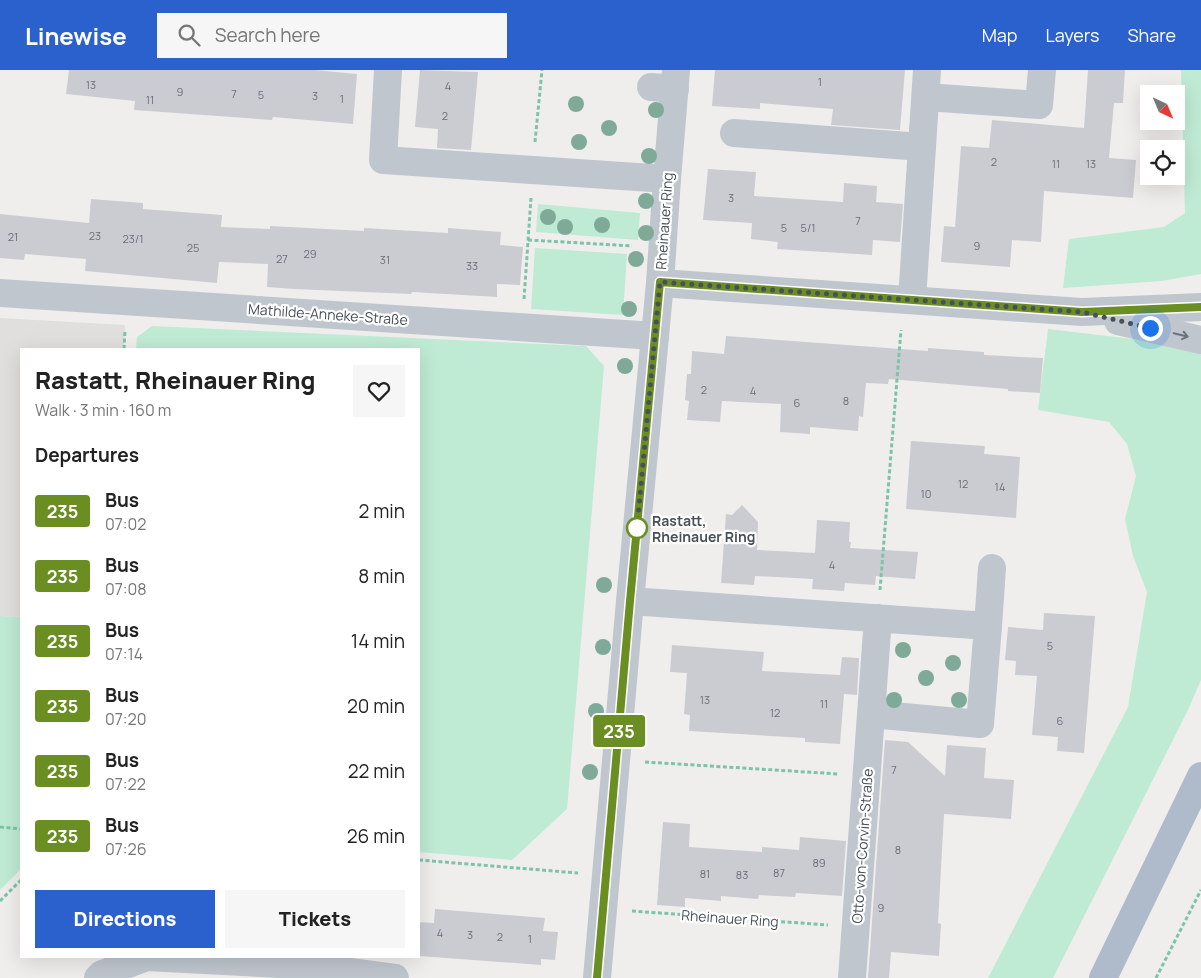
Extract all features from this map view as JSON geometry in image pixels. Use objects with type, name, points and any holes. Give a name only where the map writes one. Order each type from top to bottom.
[{"type":"main road","points":[[1102,978],[1201,776]]},
{"type":"street","points":[[388,70],[383,160],[667,178]]},
{"type":"street","points":[[908,300],[927,70]]},
{"type":"street","points":[[926,97],[1039,106],[1042,70]]},
{"type":"street","name":"Rheinauer Ring","points":[[597,978],[660,282],[667,178],[667,82]]},
{"type":"street","points":[[734,133],[922,146]]},
{"type":"street","points":[[660,282],[1082,312],[1201,307]]},
{"type":"street","name":"Mathilde-Anneke-Straße","points":[[0,293],[655,336]]},
{"type":"street","points":[[1082,312],[1201,340]]},
{"type":"street","points":[[871,714],[980,724],[992,568]]},
{"type":"street","points":[[630,601],[988,626]]},
{"type":"street","name":"Otto-von-Corvin-Straße","points":[[852,978],[878,618]]},
{"type":"street","points":[[98,978],[102,974],[144,958]]},
{"type":"street","points":[[157,958],[292,972],[395,978]]},
{"type":"path","points":[[528,240],[662,248]]},
{"type":"path","points":[[878,618],[908,300]]},
{"type":"path","points":[[616,760],[867,776]]},
{"type":"path","points":[[0,827],[20,829]]},
{"type":"path","points":[[420,860],[606,875]]},
{"type":"path","points":[[0,901],[20,881]]},
{"type":"path","points":[[1156,978],[1201,890]]},
{"type":"path","name":"Rheinauer Ring","points":[[603,910],[856,927]]},
{"type":"shaded area","points":[[0,318],[125,325],[124,348],[20,348],[20,617],[0,616]]},
{"type":"green space","points":[[1181,70],[1201,70],[1201,274],[1162,281],[1063,288],[1069,239],[1164,227],[1185,213],[1185,140],[1183,140],[1183,130],[1185,130],[1185,85],[1181,85]]},
{"type":"green space","points":[[538,204],[640,213],[638,240],[536,232]]},
{"type":"green space","points":[[535,248],[627,254],[623,315],[531,309]]},
{"type":"green space","points":[[152,326],[586,346],[604,366],[567,809],[512,860],[420,852],[420,348],[136,348],[137,337]]},
{"type":"green space","points":[[1048,329],[1201,347],[1201,680],[1188,710],[1053,978],[988,978],[1128,707],[1147,592],[1133,556],[1125,519],[1136,476],[1127,444],[1109,422],[1038,410]]},
{"type":"green space","points":[[0,616],[20,617],[20,870],[0,890]]},
{"type":"building","points":[[69,70],[315,70],[357,74],[353,124],[273,117],[272,120],[134,110],[135,101],[66,94]]},
{"type":"building","points":[[420,70],[478,72],[471,150],[437,148],[438,129],[415,127]]},
{"type":"building","points":[[715,70],[905,70],[900,130],[831,125],[833,109],[760,103],[760,109],[712,106]]},
{"type":"building","points":[[1088,70],[1125,70],[1123,103],[1114,103],[1109,158],[1136,160],[1133,198],[1044,191],[1041,242],[1012,240],[1010,267],[941,262],[944,226],[955,227],[961,146],[989,148],[992,120],[1084,128]]},
{"type":"building","points":[[708,169],[756,172],[754,196],[843,202],[844,183],[877,186],[876,202],[903,204],[900,242],[873,240],[872,255],[777,249],[778,242],[751,239],[752,223],[703,220]]},
{"type":"building","points":[[91,199],[143,203],[143,209],[222,215],[221,227],[270,229],[270,226],[364,231],[364,228],[448,233],[448,228],[501,232],[500,245],[523,247],[520,285],[497,284],[497,297],[412,292],[411,294],[294,289],[267,287],[268,264],[219,262],[217,283],[85,271],[86,259],[25,254],[24,260],[0,258],[0,214],[89,223]]},
{"type":"building","points":[[726,336],[928,351],[928,348],[984,352],[984,355],[1043,358],[1040,393],[889,379],[888,384],[866,383],[863,417],[859,416],[858,431],[810,427],[810,434],[780,432],[781,404],[722,401],[720,422],[687,420],[689,401],[685,400],[687,374],[691,374],[692,351],[724,354]]},
{"type":"building","points":[[911,441],[985,446],[984,454],[1020,457],[1016,518],[906,509]]},
{"type":"building","points":[[742,505],[758,522],[757,550],[815,553],[817,520],[850,522],[850,548],[918,552],[915,579],[876,576],[875,585],[845,583],[844,591],[812,589],[813,579],[755,576],[754,585],[721,583],[726,514],[732,515]]},
{"type":"building","points":[[1044,613],[1095,616],[1084,753],[1057,751],[1058,737],[1032,735],[1037,676],[1015,675],[1016,661],[1005,660],[1008,627],[1043,630]]},
{"type":"building","points":[[672,645],[764,652],[762,671],[840,675],[842,657],[859,658],[857,695],[844,694],[840,744],[805,742],[805,738],[689,731],[690,715],[684,714],[687,673],[670,672]]},
{"type":"building","points":[[885,740],[908,742],[945,776],[947,745],[986,748],[984,778],[1014,780],[1011,819],[944,814],[938,923],[941,924],[939,956],[891,952],[889,978],[868,978]]},
{"type":"building","points":[[663,822],[690,824],[689,847],[762,852],[762,847],[799,850],[800,837],[846,841],[842,896],[796,893],[795,897],[759,895],[758,899],[721,896],[721,901],[685,898],[685,907],[657,905]]},
{"type":"building","points":[[435,909],[545,918],[543,931],[558,932],[555,960],[541,959],[541,965],[420,956],[420,922],[434,923]]},
{"type":"bus line","name":"235","points":[[597,978],[660,282],[1082,312],[1201,307]]},
{"type":"place","name":"Rastatt, Rheinauer Ring","points":[[637,528]]},
{"type":"route","points":[[637,528],[660,282],[1082,312],[1150,328]]}]
